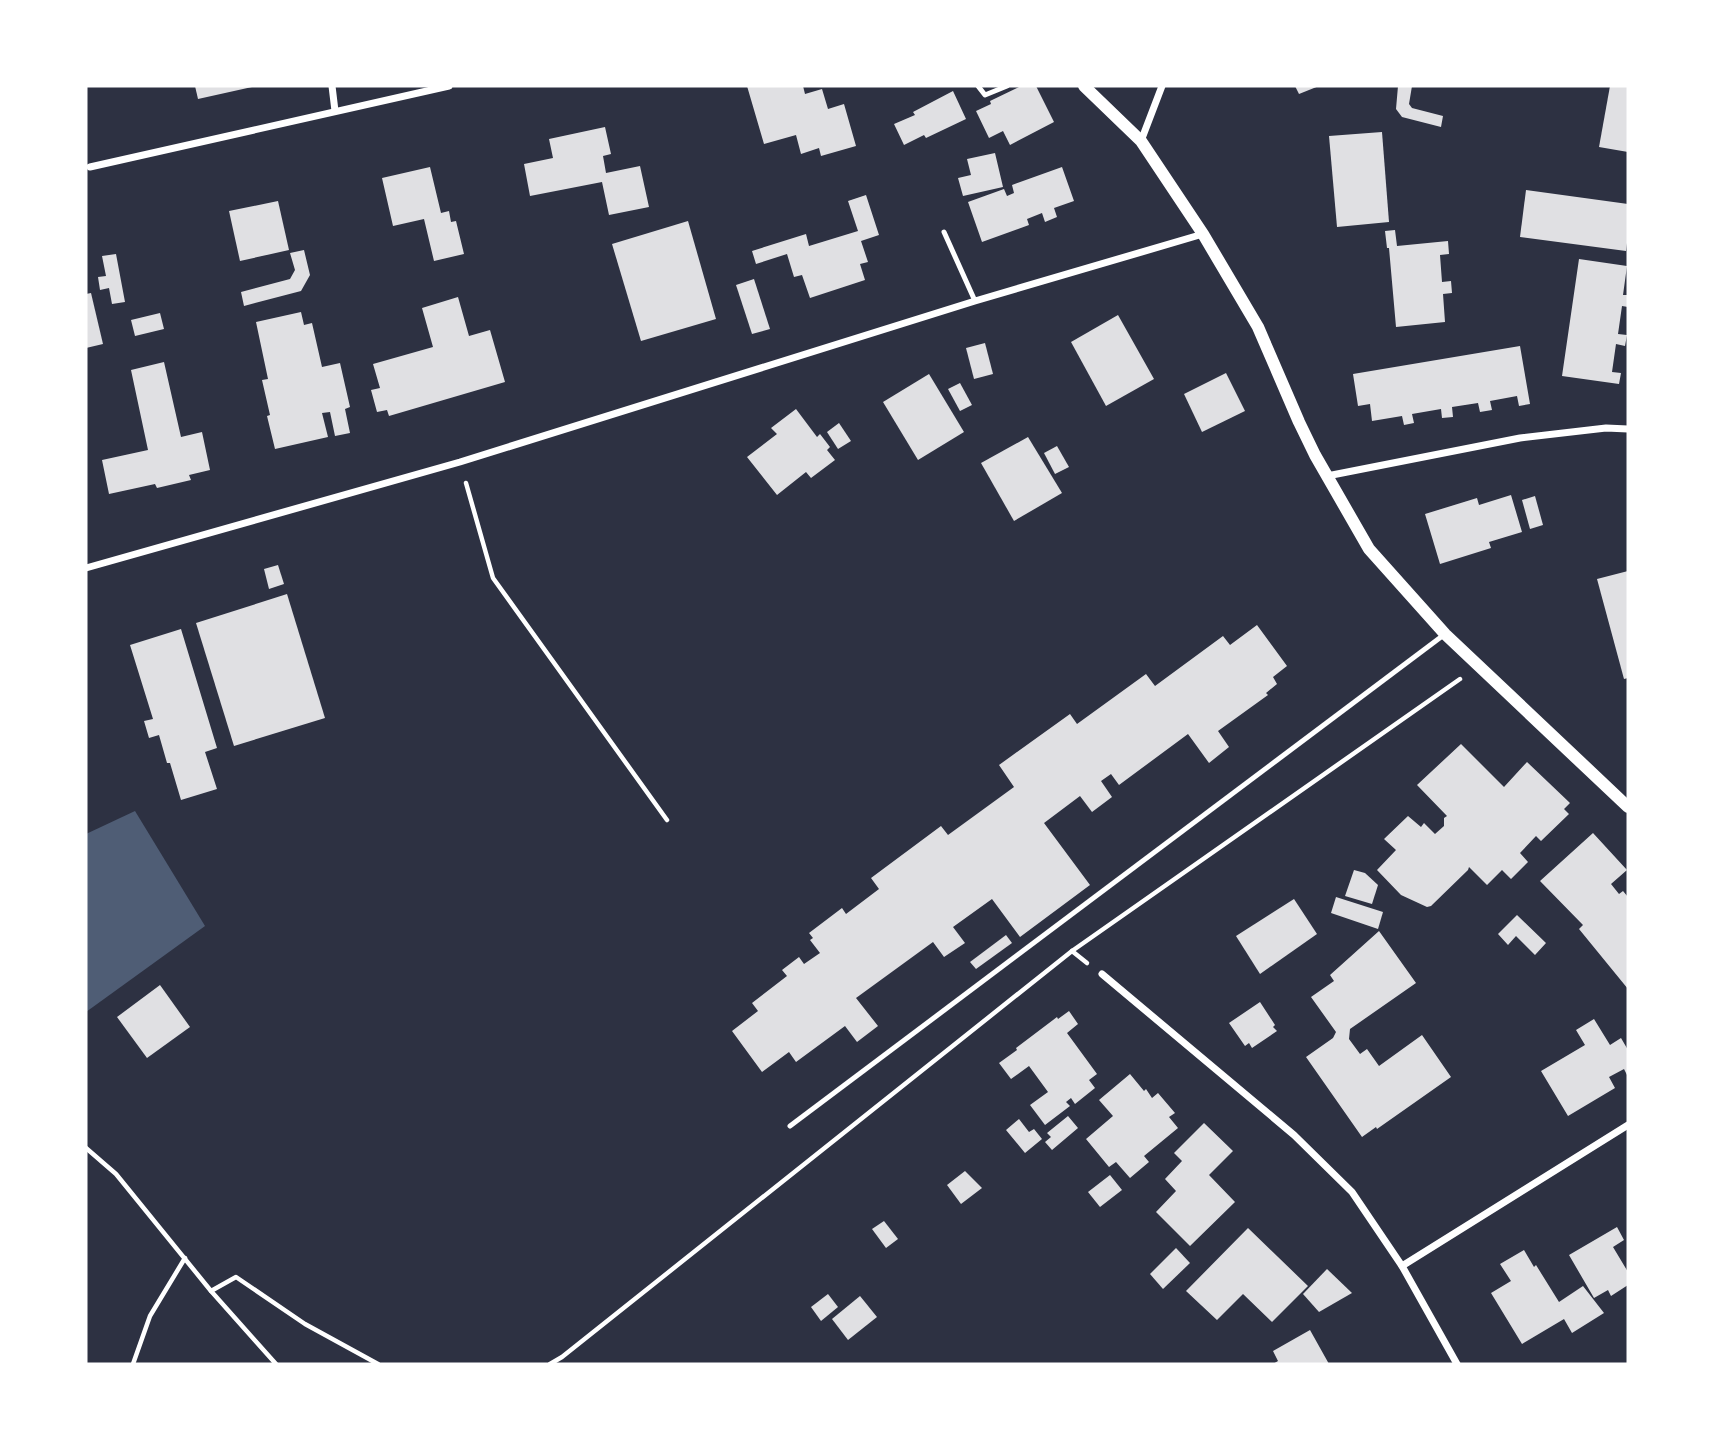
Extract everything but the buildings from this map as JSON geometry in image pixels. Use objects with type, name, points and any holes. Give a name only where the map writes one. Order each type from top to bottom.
[{"type":"street","points":[[332,86],[335,111]]},
{"type":"street","points":[[90,167],[449,86]]},
{"type":"street","points":[[1084,86],[1141,141],[1203,234],[1258,327],[1299,422],[1369,549],[1445,634],[1628,807]]},
{"type":"street","points":[[1141,141],[1162,86]]},
{"type":"street","points":[[86,568],[460,462],[975,301],[1203,234]]},
{"type":"street","points":[[1327,476],[1520,438],[1606,428],[1628,429]]},
{"type":"street","points":[[1102,974],[1303,1144],[1352,1192],[1402,1266],[1457,1364]]},
{"type":"street","points":[[1402,1266],[1628,1125]]},
{"type":"lane","points":[[978,86],[985,95],[1007,86]]},
{"type":"lane","points":[[944,232],[975,301]]},
{"type":"lane","points":[[790,1126],[1445,634]]},
{"type":"path","points":[[460,462],[494,578],[667,820]]},
{"type":"path","points":[[550,1364],[1072,950],[1479,665]]},
{"type":"path","points":[[86,1148],[116,1174],[211,1291],[276,1364]]},
{"type":"path","points":[[133,1364],[150,1316],[185,1258]]},
{"type":"path","points":[[211,1291],[236,1277],[305,1324],[378,1364]]},
{"type":"path","points":[[562,1357],[569,1364]]},
{"type":"water","points":[[135,811],[205,926],[86,1012],[86,834]]}]
